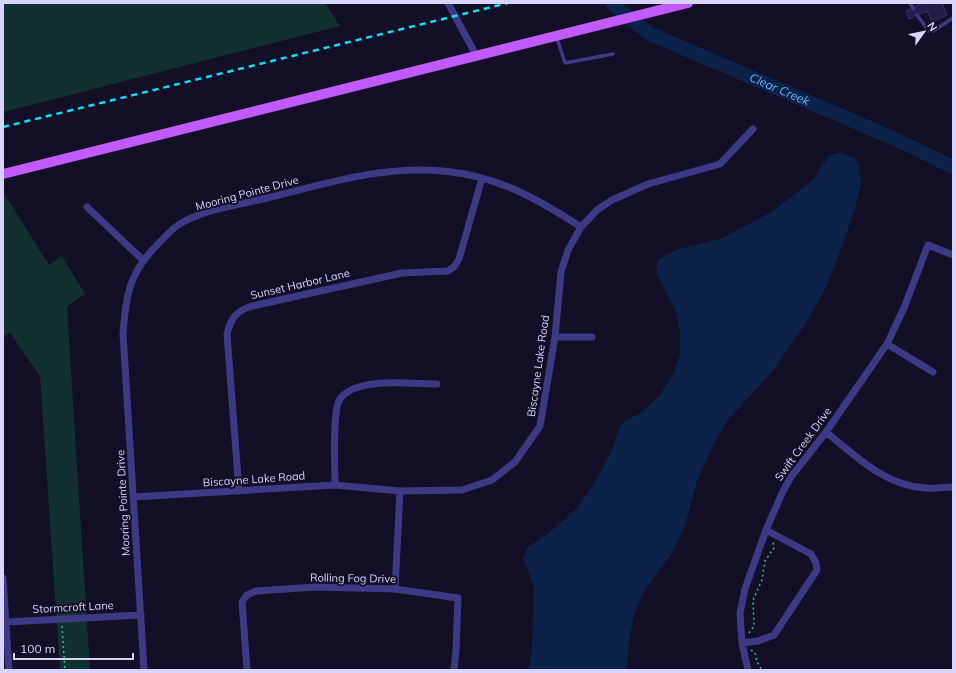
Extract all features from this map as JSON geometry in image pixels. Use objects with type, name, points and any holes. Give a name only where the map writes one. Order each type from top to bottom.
[{"type":"main road","points":[[3,174],[477,57],[688,3]]},
{"type":"street","points":[[448,3],[477,57]]},
{"type":"street","name":"Biscayne Lake Road","points":[[133,497],[335,485],[400,491],[462,490],[492,480],[515,462],[540,426],[555,337],[561,272],[568,250],[581,227],[597,210],[612,200],[648,184],[720,164],[753,129]]},
{"type":"street","name":"Mooring Pointe Drive","points":[[144,670],[123,334],[128,293],[133,276],[143,260],[178,225],[213,211],[371,173],[416,170],[443,171],[482,178],[525,193],[581,227]]},
{"type":"street","name":"Sunset Harbor Lane","points":[[239,491],[227,334],[231,318],[241,309],[402,273],[448,271],[454,267],[459,259],[482,178]]},
{"type":"street","points":[[87,207],[143,260]]},
{"type":"street","name":"Swift Creek Drive","points":[[748,670],[742,643],[740,614],[745,589],[783,491],[887,344],[904,308],[928,246],[953,254]]},
{"type":"street","points":[[555,337],[592,338]]},
{"type":"street","points":[[887,344],[933,372]]},
{"type":"street","points":[[335,485],[336,412],[339,399],[351,390],[366,384],[437,384]]},
{"type":"street","points":[[826,432],[877,473],[890,480],[925,488],[953,487]]},
{"type":"street","points":[[395,589],[400,491]]},
{"type":"street","points":[[742,643],[758,641],[774,635],[817,570],[816,563],[811,554],[768,531]]},
{"type":"street","points":[[3,578],[9,670]]},
{"type":"street","name":"Rolling Fog Drive","points":[[247,670],[242,602],[247,595],[256,591],[316,587],[395,589],[458,598],[454,670]]},
{"type":"street","name":"Stormcroft Lane","points":[[7,622],[140,614]]},
{"type":"lane","points":[[910,3],[913,8]]},
{"type":"lane","points":[[918,15],[929,31],[933,31],[953,18]]},
{"type":"lane","points":[[557,37],[565,63],[613,54]]},
{"type":"path","points":[[762,670],[757,662],[755,653],[742,643],[754,626],[753,600],[762,580],[765,561],[774,548],[768,531]]},
{"type":"path","points":[[61,619],[65,670]]},
{"type":"green space","points":[[3,3],[325,3],[340,26],[3,112]]},
{"type":"green space","points":[[5,195],[49,265],[62,256],[85,294],[67,306],[90,670],[60,670],[40,376],[10,333],[3,337],[3,196]]},
{"type":"water","points":[[837,153],[842,153],[854,158],[858,163],[861,183],[855,208],[826,287],[808,320],[772,372],[727,421],[717,438],[697,481],[685,525],[672,553],[644,591],[634,615],[629,640],[627,670],[529,670],[532,649],[534,587],[523,558],[528,547],[549,533],[576,509],[596,481],[612,450],[619,428],[624,422],[643,411],[659,396],[673,375],[680,355],[680,333],[676,311],[656,273],[658,260],[676,250],[723,238],[773,211],[813,180],[830,156]]},
{"type":"building","points":[[923,3],[944,3],[943,6],[947,15],[932,22],[927,11],[920,14],[915,12],[914,17],[909,19],[906,11],[910,9],[914,11],[916,6]]},
{"type":"waterway","name":"Clear Creek","points":[[612,3],[648,33],[895,139],[953,167]]},
{"type":"railway","points":[[3,127],[508,3]]}]
